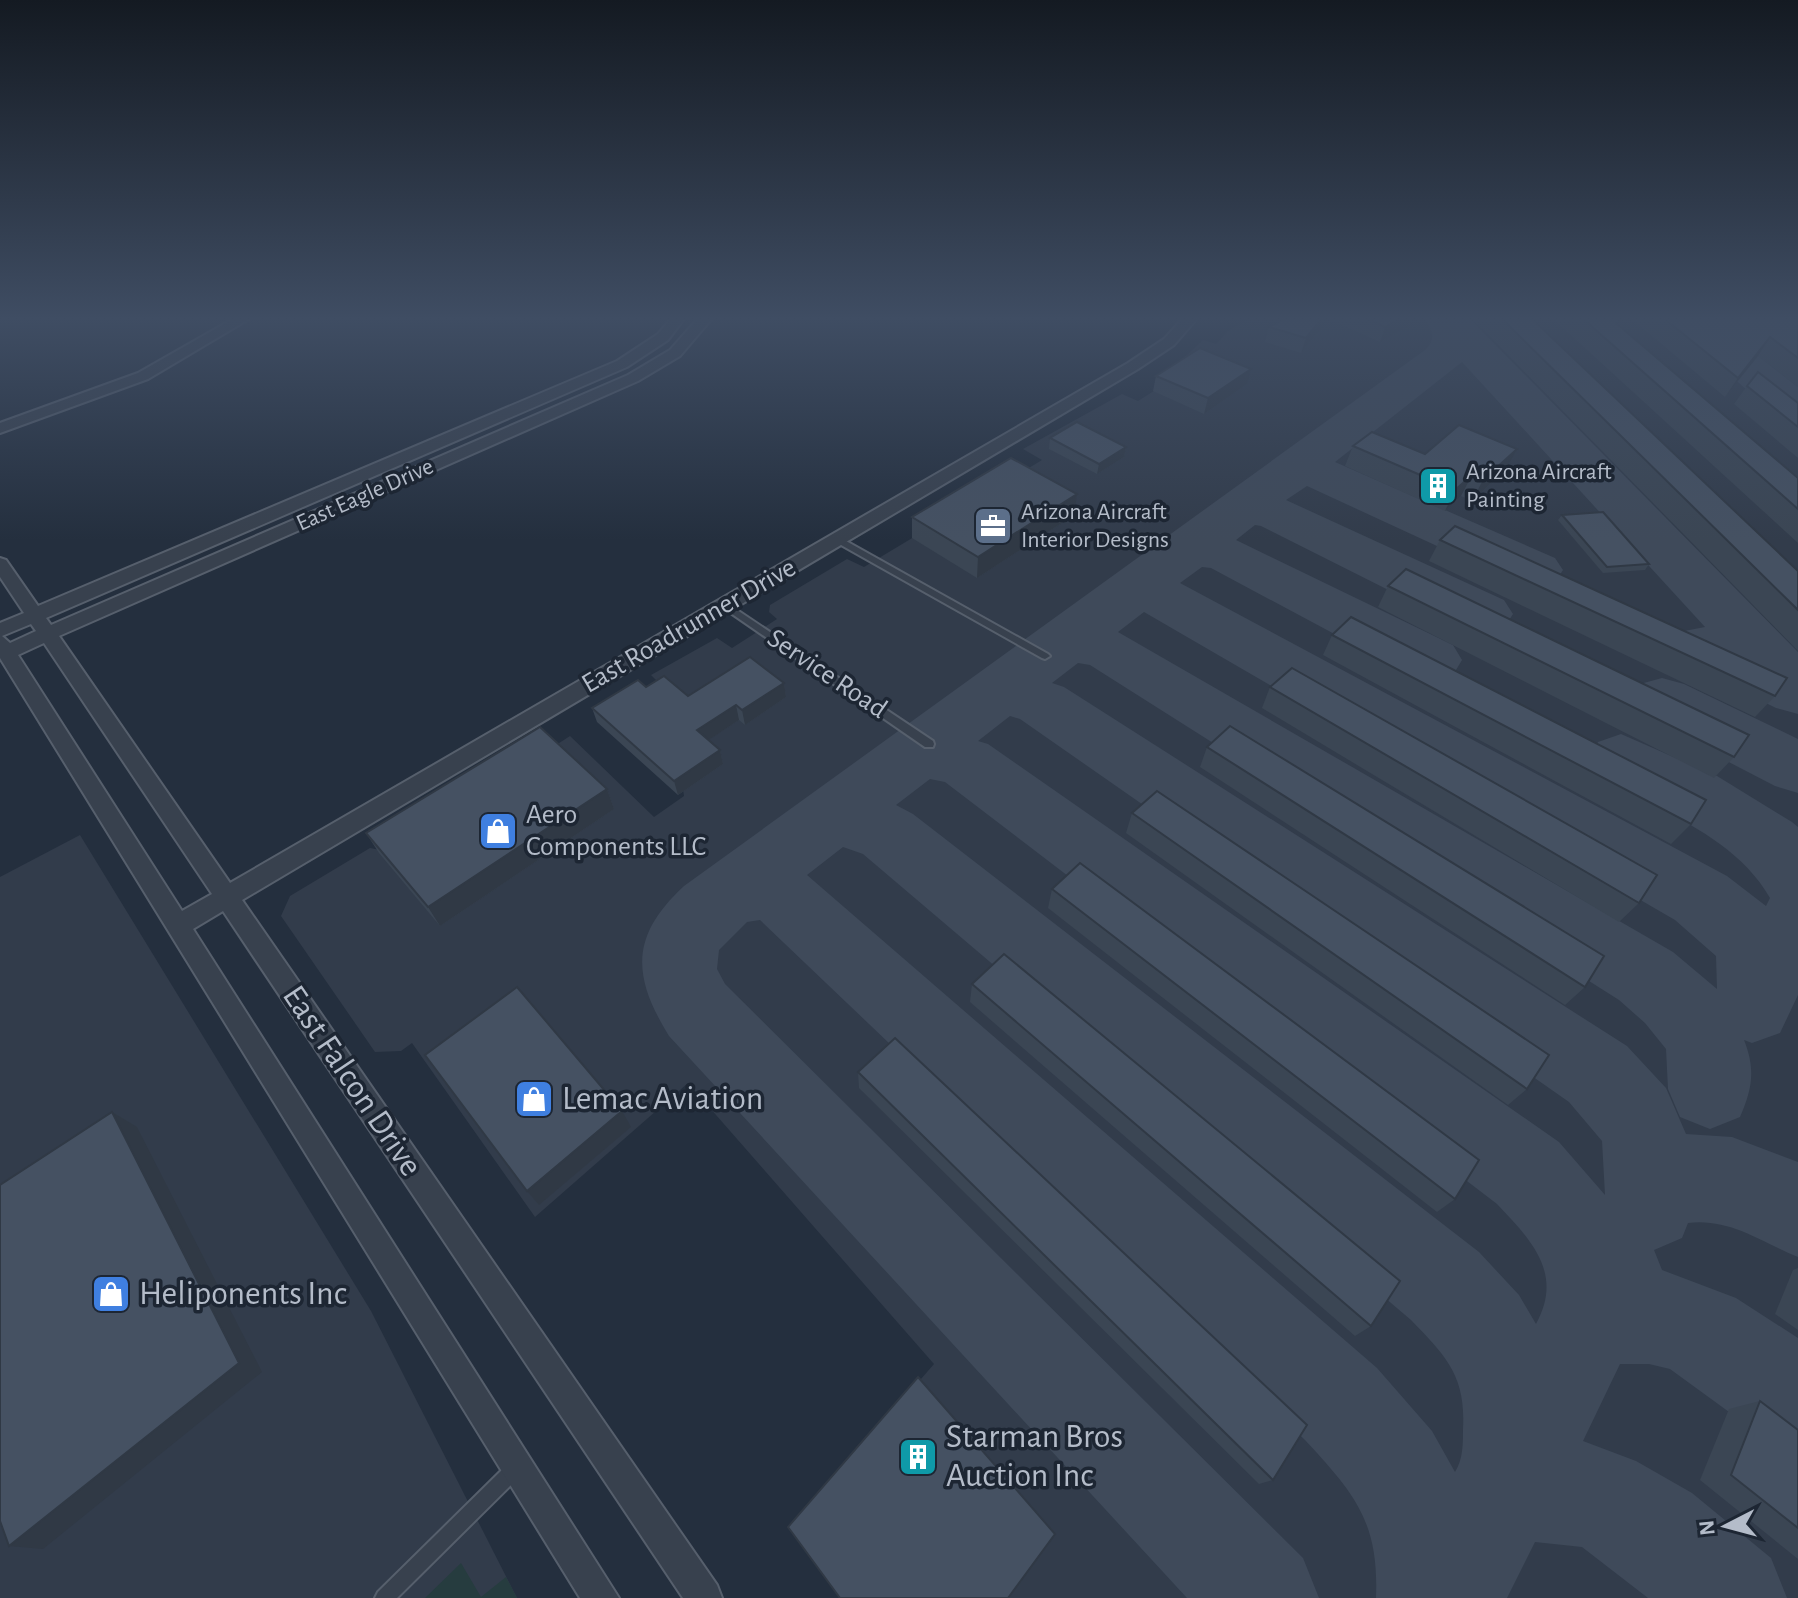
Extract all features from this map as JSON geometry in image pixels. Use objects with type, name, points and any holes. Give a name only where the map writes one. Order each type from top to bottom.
[{"type":"street","points":[[0,428],[103,391]]},
{"type":"street","name":"East Eagle Drive","points":[[42,624],[378,469],[560,391]]},
{"type":"street","name":"East Eagle Drive","points":[[2,641],[394,483],[604,391]]},
{"type":"street","name":"East Roadrunner Drive","points":[[177,926],[1091,391]]},
{"type":"street","points":[[378,469],[394,483]]},
{"type":"street","name":"East Falcon Drive","points":[[0,564],[704,1598]]},
{"type":"street","name":"East Falcon Drive","points":[[2,641],[177,926],[601,1598]]},
{"type":"lane","points":[[837,539],[1045,656]]},
{"type":"lane","name":"Service Road","points":[[725,605],[929,744]]},
{"type":"lane","points":[[384,1598],[518,1466]]},
{"type":"shaded area","points":[[1155,391],[1798,391],[1798,1598],[842,1598],[791,1529],[934,1364],[688,1083],[535,1217],[412,1043],[401,1051],[375,1052],[281,916],[290,896],[370,848],[390,852],[570,736],[654,817],[684,796],[669,693],[651,675],[717,638],[732,648],[777,619],[769,612],[770,605],[847,559],[864,567],[1042,460],[1023,449],[1122,394],[1138,401]]},
{"type":"shaded area","points":[[80,835],[371,1311],[517,1598],[0,1598],[0,877]]},
{"type":"green space","points":[[461,1563],[481,1597],[506,1577],[517,1598],[425,1598]]},
{"type":"building","points":[[1190,391],[1219,391],[1208,398]]},
{"type":"building","points":[[1575,391],[1608,391],[1798,571],[1798,610]]},
{"type":"building","points":[[1664,391],[1695,391],[1798,478],[1798,509]]},
{"type":"building","points":[[1753,391],[1782,391],[1798,403],[1798,427]]},
{"type":"building","points":[[1077,422],[1126,447],[1099,464],[1050,438]]},
{"type":"building","points":[[1459,425],[1517,449],[1483,480],[1472,475],[1455,490],[1353,446],[1372,432],[1425,454]]},
{"type":"building","name":"Arizona Aircraft Interior Designs","points":[[1011,458],[1077,494],[978,557],[912,517]]},
{"type":"building","points":[[1603,512],[1649,564],[1607,567],[1562,515]]},
{"type":"building","points":[[1455,526],[1787,678],[1775,696],[1440,540]]},
{"type":"building","points":[[1406,569],[1749,735],[1734,757],[1388,586]]},
{"type":"building","points":[[1351,617],[1706,800],[1691,824],[1332,635]]},
{"type":"building","points":[[750,657],[784,683],[742,710],[736,705],[697,730],[720,750],[674,781],[592,708],[638,680],[646,687],[664,676],[688,696]]},
{"type":"building","points":[[1292,668],[1657,875],[1639,903],[1270,687]]},
{"type":"building","points":[[1230,726],[1604,956],[1585,987],[1207,747]]},
{"type":"building","name":"Aero Components LLC","points":[[540,727],[607,789],[428,907],[366,833]]},
{"type":"building","points":[[1157,791],[1549,1055],[1527,1089],[1132,813]]},
{"type":"building","points":[[1080,863],[1479,1160],[1455,1199],[1052,889]]},
{"type":"building","points":[[1004,954],[1400,1281],[1371,1326],[972,984]]},
{"type":"building","name":"Lemac Aviation","points":[[517,987],[622,1111],[527,1191],[425,1055]]},
{"type":"building","points":[[895,1038],[1307,1425],[1273,1480],[858,1072]]},
{"type":"building","name":"Heliponents Inc","points":[[112,1112],[239,1363],[9,1546],[0,1521],[0,1185]]},
{"type":"building","name":"Starman Bros Auction Inc","points":[[918,1377],[1055,1534],[1008,1598],[840,1598],[788,1527]]},
{"type":"building","points":[[1760,1401],[1798,1430],[1798,1528],[1731,1475]]},
{"type":"taxiway","points":[[1286,475],[1398,391]]},
{"type":"taxiway","points":[[1514,391],[1777,667]]},
{"type":"taxiway","points":[[1774,391],[1798,410]]},
{"type":"taxiway","points":[[1286,475],[1308,471],[1322,474],[1535,570]]},
{"type":"taxiway","points":[[1234,514],[1286,475]]},
{"type":"taxiway","points":[[1234,514],[1256,509],[1278,514],[1484,614]]},
{"type":"taxiway","points":[[1181,554],[1234,514]]},
{"type":"taxiway","points":[[1181,554],[1197,549],[1226,554],[1432,660]]},
{"type":"taxiway","points":[[1124,597],[1181,554]]},
{"type":"taxiway","points":[[1124,597],[1143,593],[1169,599],[1701,898],[1729,919],[1748,941],[1757,967],[1754,1002]]},
{"type":"taxiway","points":[[815,829],[1124,597]]},
{"type":"taxiway","points":[[1056,648],[1075,642],[1108,649],[1646,976],[1673,998],[1695,1024],[1709,1054],[1710,1089]]},
{"type":"taxiway","points":[[1700,646],[1798,692]]},
{"type":"taxiway","points":[[987,700],[1014,693],[1042,703],[1598,1074],[1626,1103],[1642,1132],[1650,1166],[1650,1206]]},
{"type":"taxiway","points":[[1662,700],[1798,768]]},
{"type":"taxiway","points":[[907,760],[930,754],[965,762],[1528,1173],[1556,1203],[1578,1235],[1592,1270],[1596,1311]]},
{"type":"taxiway","points":[[1621,759],[1745,825],[1786,860],[1798,880]]},
{"type":"taxiway","points":[[815,829],[834,821],[852,820],[869,824],[888,834],[1445,1286],[1484,1329],[1507,1371],[1515,1417],[1511,1475]]},
{"type":"taxiway","points":[[815,829],[698,920],[682,944],[679,956],[678,969],[687,995],[697,1010],[1263,1598]]},
{"type":"taxiway","points":[[722,899],[758,888],[786,898],[1341,1404],[1379,1446],[1409,1491],[1428,1542],[1432,1598]]},
{"type":"taxiway","points":[[1752,1007],[1798,918]]},
{"type":"taxiway","points":[[1661,1184],[1698,1177],[1732,1181],[1765,1193],[1798,1212]]},
{"type":"taxiway","points":[[1596,1311],[1616,1272]]},
{"type":"taxiway","points":[[1589,1324],[1596,1311]]},
{"type":"taxiway","points":[[1589,1324],[1620,1316],[1649,1316],[1676,1322],[1726,1347],[1798,1400]]},
{"type":"taxiway","points":[[1500,1497],[1589,1324]]},
{"type":"taxiway","points":[[1500,1497],[1535,1489],[1568,1490],[1598,1498],[1653,1531],[1731,1598]]},
{"type":"taxiway","points":[[1448,1598],[1500,1497]]},
{"type":"place","name":"Arizona Aircraft Painting","points":[[1438,486]]},
{"type":"place","name":"Arizona Aircraft Interior Designs","points":[[993,526]]},
{"type":"place","name":"Aero Components LLC","points":[[498,831]]},
{"type":"place","name":"Lemac Aviation","points":[[534,1099]]},
{"type":"place","name":"Heliponents Inc","points":[[111,1294]]},
{"type":"place","name":"Starman Bros Auction Inc","points":[[918,1457]]}]
